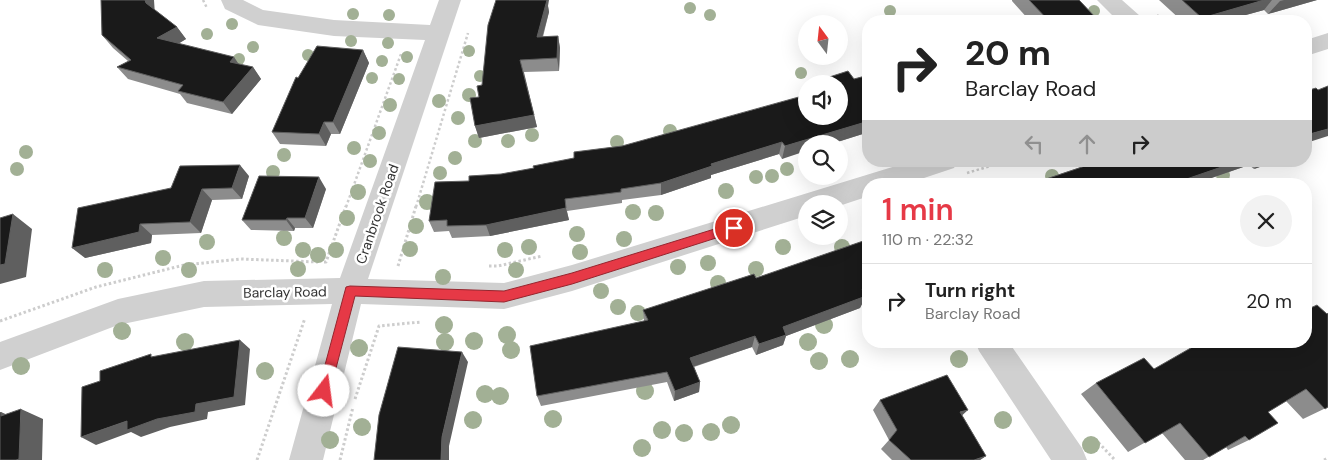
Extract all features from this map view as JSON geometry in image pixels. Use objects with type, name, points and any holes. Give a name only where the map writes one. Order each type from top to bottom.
[{"type":"street","points":[[232,0],[233,4],[258,16],[334,28],[439,33]]},
{"type":"street","name":"Cranbrook Road","points":[[306,460],[350,291],[450,0]]},
{"type":"street","points":[[1108,0],[1125,15]]},
{"type":"street","points":[[1312,46],[1328,41]]},
{"type":"street","name":"Barclay Road","points":[[893,178],[927,167]]},
{"type":"street","name":"Barclay Road","points":[[838,195],[862,188]]},
{"type":"street","name":"Barclay Road","points":[[0,356],[118,312],[204,294],[350,291],[504,296],[572,278],[798,207]]},
{"type":"street","points":[[995,348],[1070,460]]},
{"type":"path","points":[[203,0],[209,12]]},
{"type":"path","points":[[407,266],[398,266],[468,32]]},
{"type":"path","points":[[0,321],[96,287],[184,265],[241,259],[326,262],[403,48]]},
{"type":"path","points":[[480,266],[498,266],[544,255]]},
{"type":"path","points":[[257,460],[307,310]]},
{"type":"path","points":[[340,460],[356,396],[378,326]]},
{"type":"path","points":[[1324,460],[1328,458]]},
{"type":"building","points":[[101,0],[145,0],[146,3],[177,27],[157,38],[234,57],[230,62],[253,67],[223,102],[178,91],[183,85],[117,67],[131,60],[102,35]]},
{"type":"building","points":[[496,0],[547,0],[537,37],[558,36],[557,58],[520,60],[534,115],[475,126],[470,98],[479,97],[477,86],[482,85],[488,25]]},
{"type":"building","points":[[1029,0],[1079,0],[1093,15],[1043,15]]},
{"type":"building","points":[[1182,0],[1264,0],[1212,15],[1199,15]]},
{"type":"building","points":[[317,46],[363,50],[333,122],[324,122],[319,134],[272,132],[296,77],[298,78]]},
{"type":"building","points":[[848,71],[854,79],[862,77],[862,123],[822,135],[798,135],[798,142],[785,146],[782,142],[711,164],[712,166],[661,183],[621,189],[621,192],[565,199],[566,208],[486,225],[447,226],[447,220],[429,221],[435,182],[469,181],[469,176],[501,174],[534,168],[533,166],[574,158],[574,152],[622,146],[798,97],[798,125],[848,125],[848,75],[836,75]]},
{"type":"building","points":[[1328,86],[1328,129],[1312,133],[1312,89],[1316,88],[1318,90]]},
{"type":"building","points":[[240,165],[232,188],[202,189],[190,222],[140,224],[139,232],[72,248],[78,208],[171,188],[180,166]]},
{"type":"building","points":[[1082,167],[1222,167],[1189,178],[1049,178]]},
{"type":"building","points":[[259,176],[319,177],[305,218],[242,220]]},
{"type":"building","points":[[13,214],[5,264],[0,265],[0,218]]},
{"type":"building","points":[[862,241],[862,297],[783,327],[786,335],[759,344],[755,336],[690,358],[700,382],[675,391],[667,372],[537,396],[530,346],[648,320],[643,310],[754,274],[756,278]]},
{"type":"building","points":[[1317,305],[1328,313],[1328,407],[1325,409],[1306,389],[1268,412],[1278,423],[1249,440],[1245,436],[1209,457],[1180,423],[1145,443],[1096,383],[1144,358],[1154,369],[1191,348],[1312,348],[1312,307]]},
{"type":"building","points":[[240,340],[234,397],[196,404],[195,412],[157,419],[127,430],[127,421],[81,437],[82,387],[100,381],[100,371],[151,354],[151,357]]},
{"type":"building","points":[[398,347],[462,352],[442,437],[441,460],[374,460],[379,415]]},
{"type":"building","points":[[947,375],[968,410],[960,412],[986,456],[974,460],[911,460],[889,440],[897,430],[880,400]]},
{"type":"building","points":[[21,409],[19,459],[0,460],[0,413],[1,416]]},
{"type":"route","points":[[324,391],[350,291],[504,296],[572,278],[734,228]]}]
